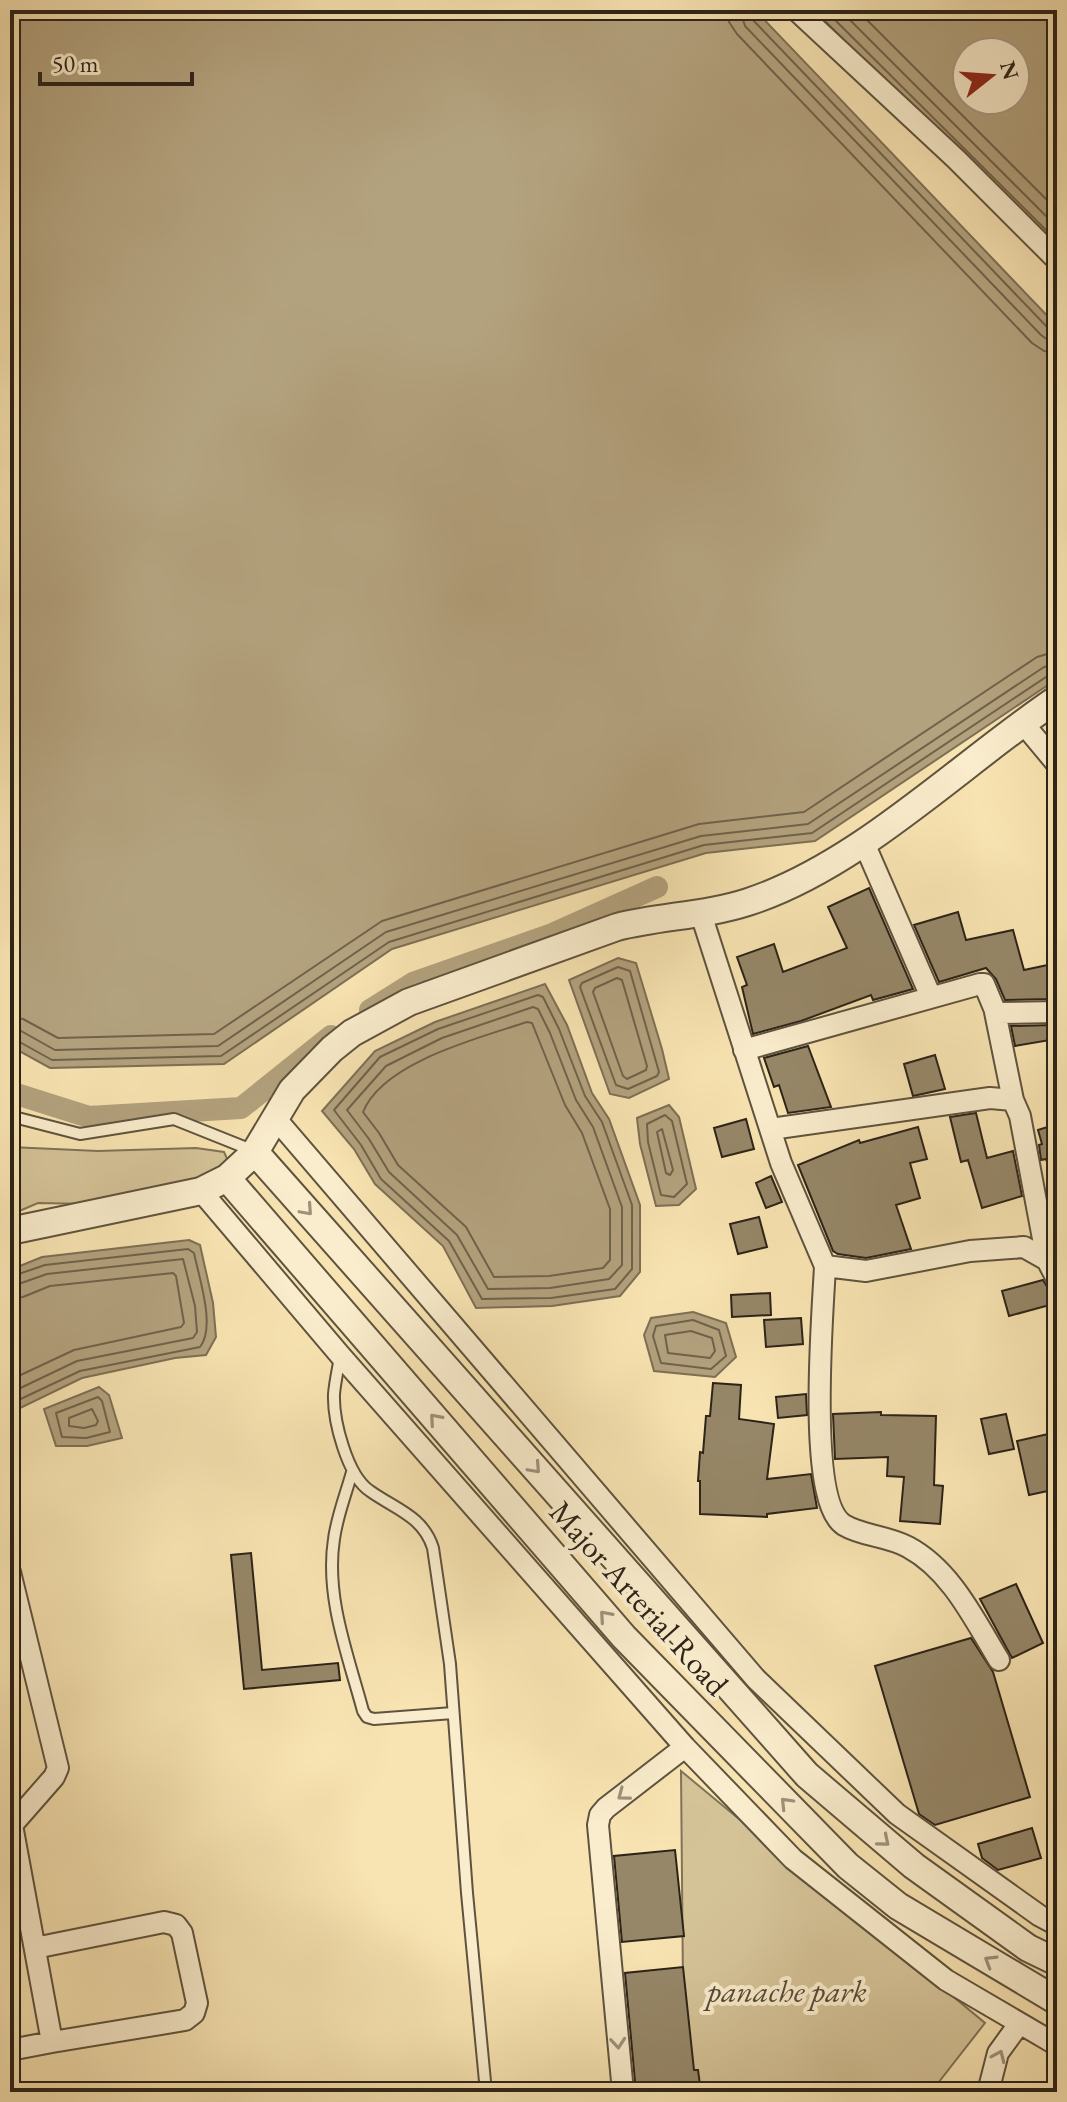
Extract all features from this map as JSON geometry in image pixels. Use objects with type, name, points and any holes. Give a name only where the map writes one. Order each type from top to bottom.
[{"type":"street","points":[[796,10],[956,159],[1057,260]]},
{"type":"street","points":[[10,1231],[201,1191],[227,1178],[255,1152],[292,1090],[352,1033],[409,1002],[617,927],[648,919],[701,914],[750,901],[797,881],[864,843],[1022,722],[1057,699]]},
{"type":"street","points":[[1022,722],[1057,764]]},
{"type":"street","points":[[864,843],[931,997]]},
{"type":"street","points":[[701,914],[781,1163],[825,1266],[819,1396],[822,1458],[827,1496],[833,1514],[844,1525],[916,1551],[958,1592],[999,1660]]},
{"type":"street","points":[[744,1050],[984,984],[995,1012],[1013,1100],[1020,1116],[1047,1260],[1057,1279]]},
{"type":"street","points":[[995,1012],[1057,1012]]},
{"type":"street","points":[[771,1129],[990,1098],[1013,1100]]},
{"type":"street","points":[[276,1119],[756,1679],[897,1814],[1057,1925]]},
{"type":"street","name":"Major Arterial Road","points":[[255,1152],[807,1775],[914,1866],[1028,1948],[1057,1962]]},
{"type":"street","name":"Major Arterial Road","points":[[227,1178],[624,1637],[848,1866],[898,1906],[1057,2001]]},
{"type":"street","points":[[201,1191],[340,1355],[685,1747],[793,1859],[946,1980],[1057,2045]]},
{"type":"street","points":[[825,1266],[866,1271],[970,1251],[1024,1247],[1047,1260]]},
{"type":"street","points":[[10,1572],[58,1768],[54,1777],[12,1825],[52,2042]]},
{"type":"street","points":[[623,2092],[598,1825],[600,1815],[606,1808],[685,1747]]},
{"type":"street","points":[[10,2050],[185,2020],[194,2013],[197,2003],[182,1933],[176,1925],[164,1922],[35,1948]]},
{"type":"street","points":[[988,2092],[998,2053],[1019,2024]]},
{"type":"lane","points":[[10,1116],[80,1134],[174,1119],[255,1152]]},
{"type":"lane","points":[[340,1355],[334,1394],[336,1415],[352,1472],[368,1490],[416,1519],[428,1533],[448,1650],[486,2092]]},
{"type":"lane","points":[[352,1472],[334,1537],[333,1594],[363,1711],[367,1717],[374,1719],[453,1713]]},
{"type":"green space","points":[[10,1147],[98,1151],[196,1148],[224,1152],[229,1163],[180,1188],[92,1204],[38,1203],[10,1215]]},
{"type":"green space","name":"panache park","points":[[681,1771],[985,2023],[931,2092],[684,2092]]},
{"type":"water","points":[[10,10],[755,10],[1057,326],[1057,679],[815,841],[706,853],[392,949],[224,1064],[50,1068],[10,1046]]},
{"type":"water","points":[[814,10],[1057,10],[1057,252]]},
{"type":"water","points":[[618,958],[636,963],[669,1079],[629,1098],[610,1094],[569,980]]},
{"type":"water","points":[[545,984],[567,1025],[592,1093],[609,1119],[640,1205],[640,1272],[620,1296],[552,1306],[476,1308],[443,1246],[375,1184],[354,1149],[322,1111],[375,1051],[435,1022]]},
{"type":"water","points":[[669,1105],[679,1117],[696,1189],[679,1205],[656,1206],[640,1144],[637,1118]]},
{"type":"water","points":[[189,1240],[200,1245],[213,1303],[216,1337],[206,1355],[175,1358],[82,1378],[10,1413],[10,1270],[42,1257]]},
{"type":"water","points":[[693,1312],[726,1323],[736,1357],[715,1377],[654,1371],[644,1335],[651,1318]]},
{"type":"water","points":[[99,1387],[109,1395],[122,1438],[87,1446],[56,1446],[44,1409]]},
{"type":"building","points":[[869,888],[913,989],[873,1000],[871,995],[801,1021],[753,1034],[742,987],[747,985],[737,957],[774,944],[783,972],[847,948],[828,907]]},
{"type":"building","points":[[958,912],[966,940],[1013,930],[1024,970],[1057,963],[1057,993],[1048,994],[1049,999],[1005,1000],[996,979],[986,968],[939,982],[914,925]]},
{"type":"building","points":[[1053,1025],[1056,1039],[1015,1046],[1011,1026]]},
{"type":"building","points":[[808,1046],[831,1107],[788,1113],[779,1085],[774,1087],[764,1058]]},
{"type":"building","points":[[935,1055],[945,1089],[913,1096],[904,1064]]},
{"type":"building","points":[[976,1113],[987,1158],[1013,1151],[1022,1196],[982,1208],[968,1160],[961,1162],[950,1117]]},
{"type":"building","points":[[746,1119],[754,1149],[722,1157],[714,1128]]},
{"type":"building","points":[[1057,1124],[1057,1180],[1053,1180],[1046,1159],[1041,1160],[1039,1145],[1042,1144],[1038,1130]]},
{"type":"building","points":[[918,1127],[927,1159],[910,1163],[920,1198],[896,1205],[911,1249],[866,1258],[833,1251],[798,1165],[859,1140],[860,1143]]},
{"type":"building","points":[[771,1176],[782,1202],[766,1208],[756,1183]]},
{"type":"building","points":[[759,1217],[767,1247],[738,1254],[730,1224]]},
{"type":"building","points":[[1043,1280],[1049,1290],[1057,1292],[1057,1303],[1009,1316],[1002,1291]]},
{"type":"building","points":[[770,1293],[771,1315],[732,1317],[731,1295]]},
{"type":"building","points":[[801,1318],[803,1344],[766,1347],[764,1320]]},
{"type":"building","points":[[713,1383],[741,1385],[739,1419],[774,1424],[767,1479],[811,1474],[817,1508],[767,1514],[767,1517],[700,1514],[700,1452],[703,1453]]},
{"type":"building","points":[[806,1394],[807,1415],[778,1418],[776,1397]]},
{"type":"building","points":[[881,1412],[881,1415],[936,1416],[934,1485],[943,1486],[940,1524],[900,1521],[904,1477],[887,1476],[888,1457],[835,1459],[833,1414]]},
{"type":"building","points":[[1006,1414],[1014,1449],[989,1454],[981,1419]]},
{"type":"building","points":[[1057,1432],[1057,1489],[1029,1495],[1017,1441]]},
{"type":"building","points":[[251,1553],[262,1670],[338,1663],[340,1680],[244,1689],[231,1555]]},
{"type":"building","points":[[1016,1584],[1043,1643],[1012,1658],[980,1599]]},
{"type":"building","points":[[971,1638],[993,1672],[1030,1797],[935,1825],[919,1814],[875,1666]]},
{"type":"building","points":[[1032,1828],[1041,1858],[998,1870],[982,1858],[978,1844]]},
{"type":"building","points":[[675,1850],[684,1936],[622,1942],[614,1856]]},
{"type":"building","points":[[683,1967],[694,2070],[698,2070],[701,2092],[636,2092],[625,1973]]},
{"type":"waterway","points":[[370,1010],[413,983],[550,935],[657,887]]},
{"type":"waterway","points":[[10,1092],[89,1117],[241,1108],[331,1036]]}]
